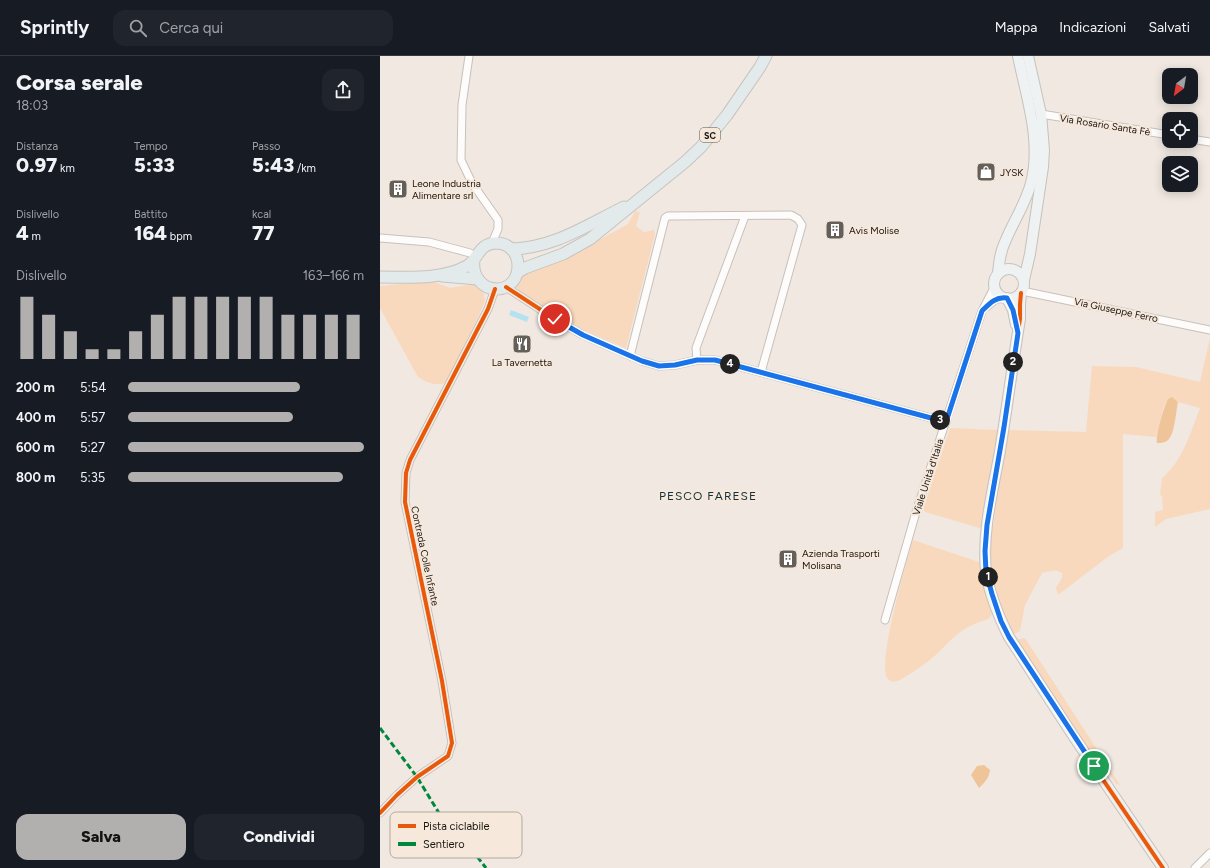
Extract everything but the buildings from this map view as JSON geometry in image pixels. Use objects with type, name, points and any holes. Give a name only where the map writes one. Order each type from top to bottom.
[{"type":"main road","name":"SC","points":[[518,272],[563,254],[590,239],[685,162],[701,147],[727,115],[766,56]]},
{"type":"main road","name":"SC","points":[[511,249],[543,245],[559,239],[639,200]]},
{"type":"main road","points":[[435,276],[466,266],[472,256],[483,247],[492,244],[502,244],[511,249],[519,262],[518,272],[514,281],[500,288],[485,286],[478,279],[474,270],[472,256]]},
{"type":"main road","points":[[380,277],[435,276],[478,279]]},
{"type":"street","points":[[469,56],[462,105],[461,160],[472,183],[498,220],[498,229],[494,238]]},
{"type":"street","name":"Viale Unità d'Italia","points":[[885,620],[916,512],[982,311],[998,274],[1004,242],[1031,184],[1035,155],[1032,125],[1018,56]]},
{"type":"street","points":[[1028,56],[1041,114],[1044,150],[1043,166],[1030,254],[1020,304],[1020,319],[1004,427],[987,525],[985,551],[986,572],[1001,621],[1009,637],[1074,737],[1163,868]]},
{"type":"street","name":"Via Rosario Santa Fè","points":[[1041,114],[1162,134]]},
{"type":"street","points":[[1198,140],[1210,142]]},
{"type":"street","points":[[630,356],[665,218],[668,216],[791,215],[798,219],[802,225],[761,372]]},
{"type":"street","points":[[697,360],[696,348],[745,216]]},
{"type":"street","points":[[380,238],[429,242],[472,256]]},
{"type":"street","points":[[998,274],[1006,269],[1010,269],[1019,272],[1024,280]]},
{"type":"street","points":[[994,286],[999,295],[1005,298],[1013,310],[1018,333]]},
{"type":"street","points":[[500,288],[576,331],[642,361],[659,366],[675,365],[697,360],[715,360],[946,422]]},
{"type":"street","name":"Contrada Colle Infante","points":[[380,813],[417,777],[448,756],[451,747],[452,742],[442,681],[405,502],[406,473],[410,460],[500,288]]},
{"type":"street","points":[[982,311],[989,303],[995,300],[1015,298],[1022,292]]},
{"type":"street","name":"Via Giuseppe Ferro","points":[[1022,292],[1210,330]]},
{"type":"street","points":[[1195,868],[1210,854]]},
{"type":"shaded area","points":[[635,211],[640,212],[636,226],[644,232],[654,230],[655,234],[626,348],[585,331],[520,291],[516,286],[524,271],[581,250],[628,224]]},
{"type":"shaded area","points":[[432,281],[450,288],[474,284],[478,289],[483,291],[485,300],[446,383],[438,384],[428,382],[418,377],[380,308],[380,286]]},
{"type":"shaded area","points":[[1210,338],[1210,509],[1166,519],[1155,527],[1155,512],[1163,510],[1162,496],[1160,495],[1162,478],[1176,463],[1186,445],[1200,408],[1178,402],[1172,397],[1168,399],[1164,406],[1156,437],[1123,434],[1123,548],[1109,556],[1058,595],[1056,588],[1062,578],[1062,573],[1050,571],[1042,573],[1025,605],[1020,631],[1012,635],[999,601],[993,576],[990,550],[998,488],[1009,430],[1086,432],[1092,366],[1136,367],[1200,382]]},
{"type":"shaded area","points":[[1172,397],[1178,402],[1173,432],[1168,440],[1157,443],[1164,408],[1168,399]]},
{"type":"shaded area","points":[[950,428],[999,430],[983,529],[925,512],[923,509]]},
{"type":"shaded area","points":[[913,540],[982,563],[992,614],[987,619],[962,631],[934,657],[918,669],[894,682],[888,679],[885,670],[886,655],[894,612]]},
{"type":"shaded area","points":[[1025,638],[1120,785],[1116,784],[1107,770],[1102,769],[1014,640]]},
{"type":"shaded area","points":[[984,765],[990,770],[989,775],[979,788],[971,775],[977,766]]},
{"type":"water","points":[[511,310],[529,317],[527,322],[509,315]]},
{"type":"marked path","points":[[380,728],[417,777],[438,812]]},
{"type":"marked path","points":[[478,858],[486,868]]},
{"type":"cycle path","points":[[506,287],[555,319],[583,335],[642,361],[659,366],[675,365],[697,360],[715,360],[946,422]]},
{"type":"cycle path","points":[[380,813],[417,777],[448,756],[452,743],[442,681],[405,502],[406,473],[410,460],[488,309],[495,289]]},
{"type":"cycle path","points":[[1021,293],[1020,319],[987,526],[985,556],[989,588],[1009,637],[1074,737],[1163,868]]},
{"type":"place","name":"JYSK","points":[[986,172]]},
{"type":"place","name":"Leone Industria Alimentare srl","points":[[398,189]]},
{"type":"place","name":"Avis Molise","points":[[835,230]]},
{"type":"place","name":"La Tavernetta","points":[[522,344]]},
{"type":"place","name":"Azienda Trasporti Molisana","points":[[788,559]]},
{"type":"district","name":"PESCO FARESE","points":[[708,496]]},
{"type":"route","points":[[555,319],[583,335],[642,361],[659,366],[675,365],[697,360],[715,360],[946,422],[982,311],[989,303],[995,300],[1007,298],[1013,310],[1018,333],[987,525],[985,551],[986,572],[1001,621],[1009,637],[1022,659],[1094,766]]}]
